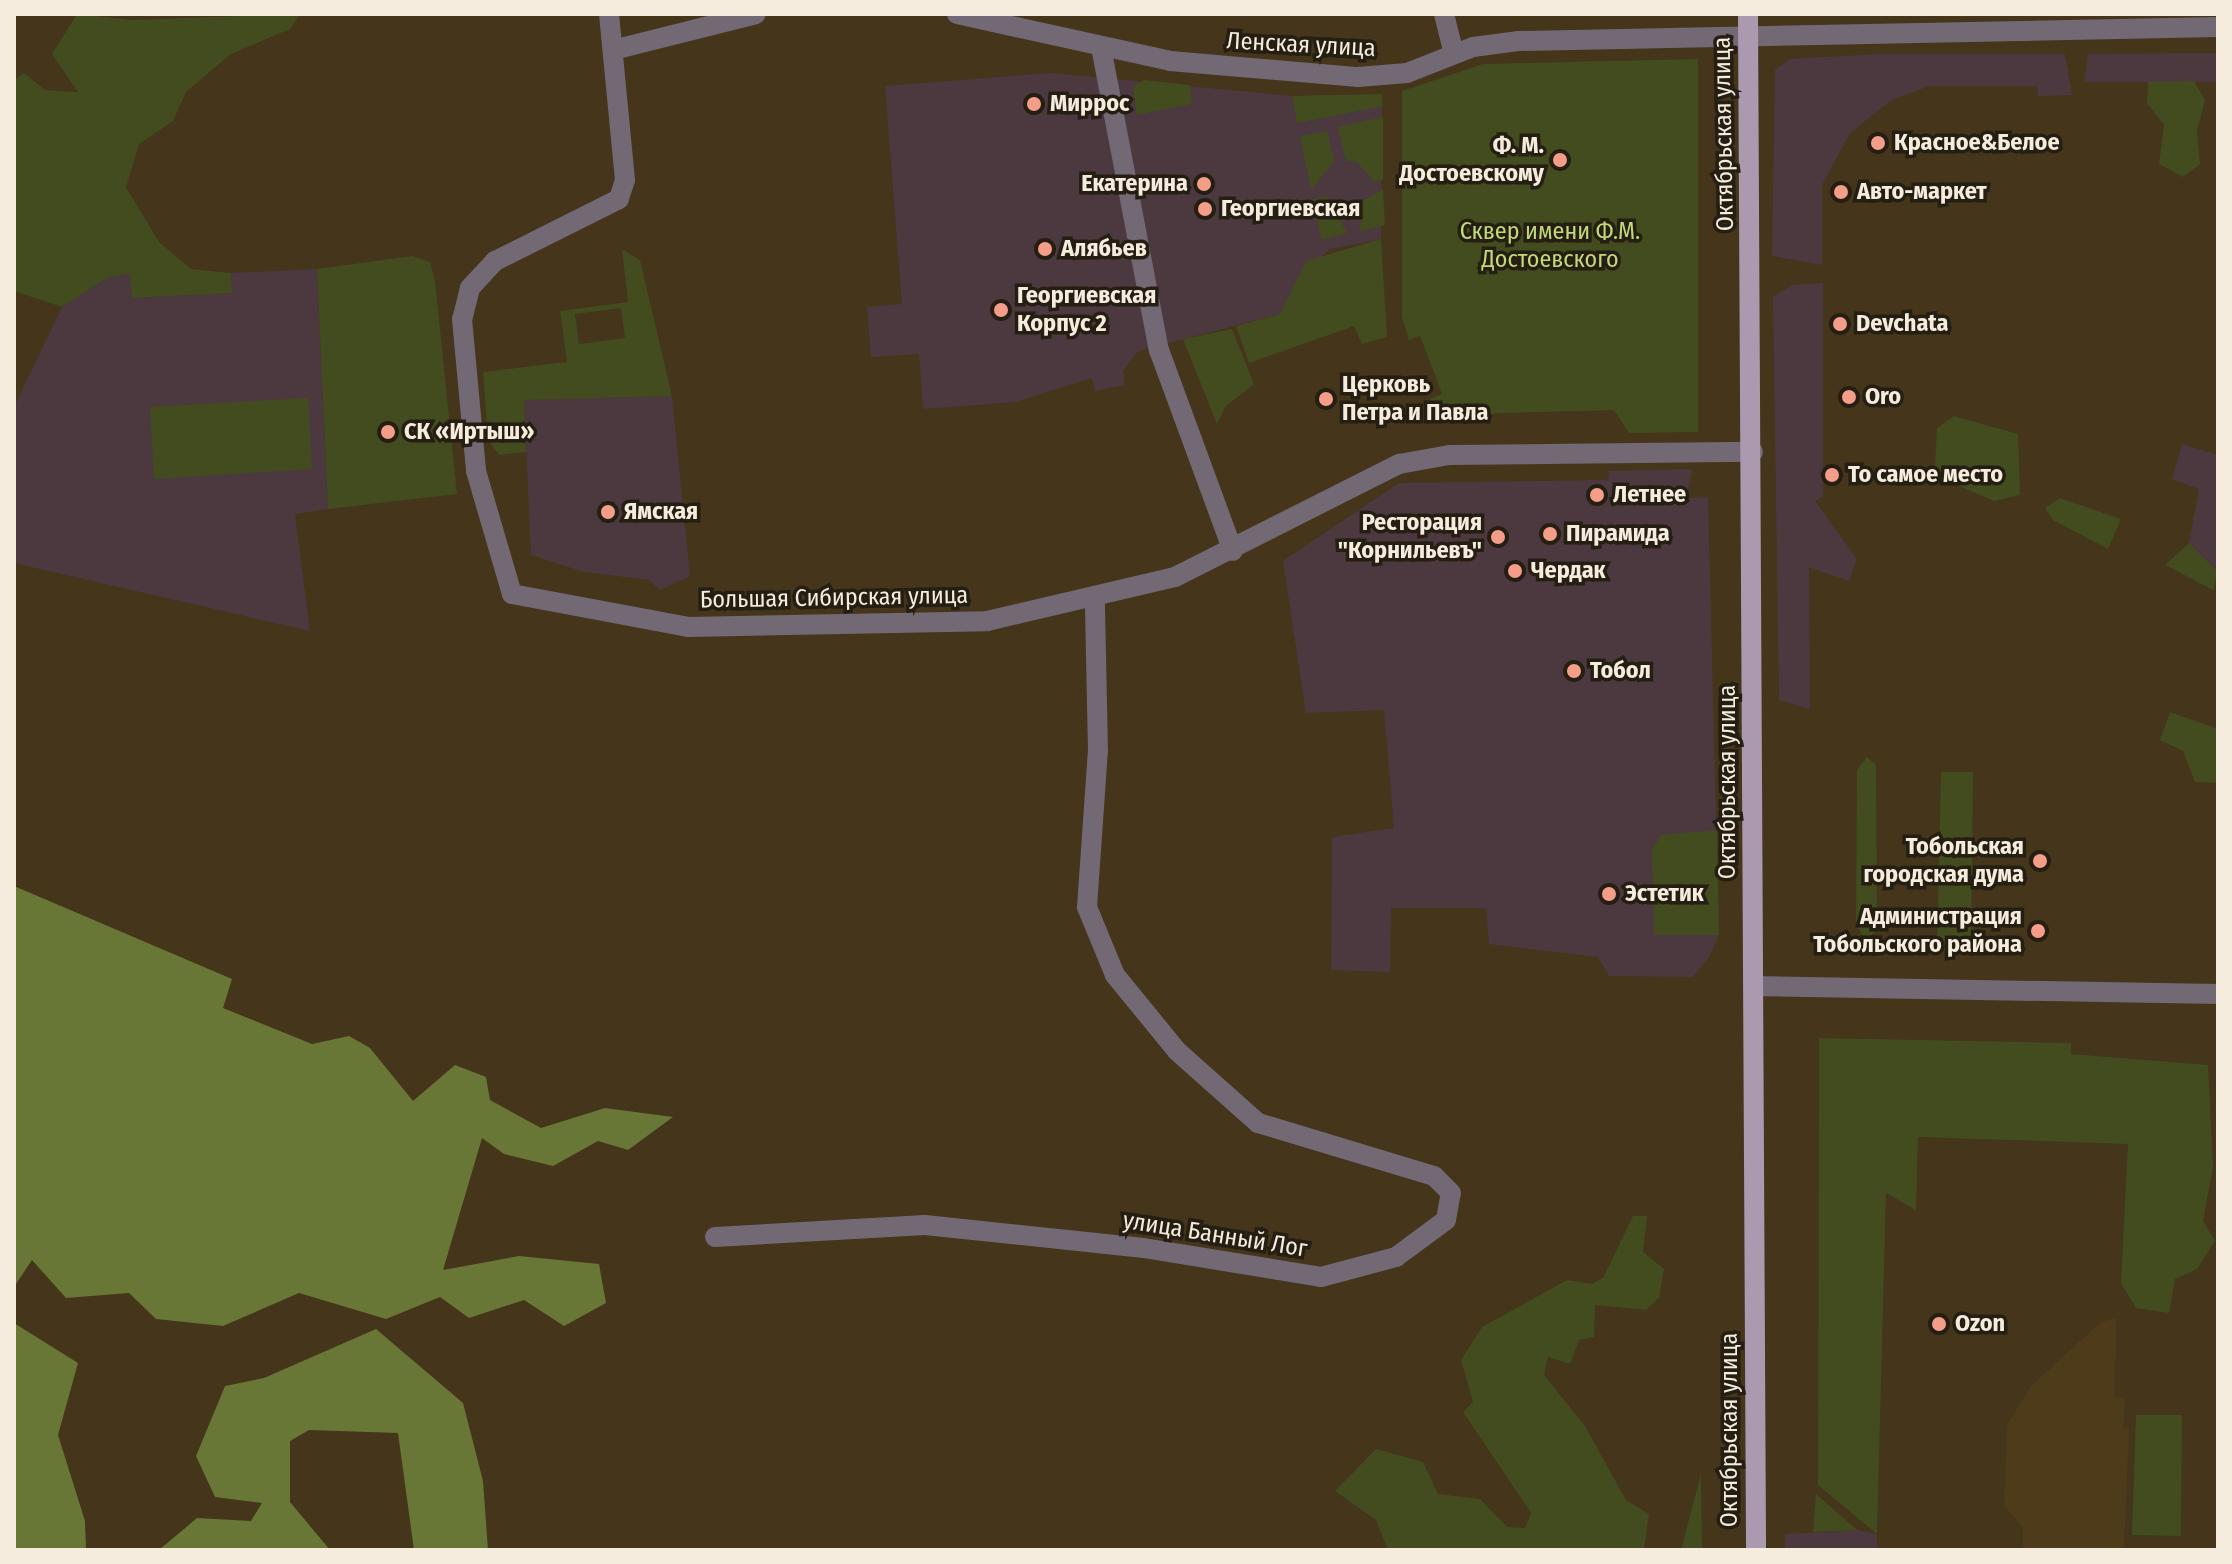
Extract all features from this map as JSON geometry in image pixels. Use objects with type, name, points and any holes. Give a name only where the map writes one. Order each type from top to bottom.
[{"type":"main road","name":"Октябрьская улица","points":[[1748,14],[1753,452],[1756,1550]]},
{"type":"street","name":"Большая Сибирская улица","points":[[609,14],[625,180],[619,199],[495,261],[470,288],[462,319],[476,471],[512,594],[688,627],[742,629],[987,621],[1095,602],[1233,551],[1399,464],[1449,455],[1753,452]]},
{"type":"street","points":[[613,50],[756,14]]},
{"type":"street","name":"Ленская улица","points":[[957,14],[1170,61],[1344,77],[1407,73],[1493,42],[2218,27]]},
{"type":"street","points":[[1444,14],[1454,54]]},
{"type":"street","points":[[1101,47],[1159,350],[1233,551]]},
{"type":"street","name":"улица Банный Лог","points":[[715,1237],[925,1225],[1144,1248],[1321,1277],[1396,1257],[1446,1220],[1451,1193],[1434,1176],[1299,1141],[1249,1116],[1177,1051],[1115,975],[1087,907],[1098,751],[1095,602]]},
{"type":"street","points":[[1754,986],[2218,994]]},
{"type":"shaded area","points":[[2218,53],[2218,82],[2084,82],[2088,54]]},
{"type":"shaded area","points":[[1880,54],[2065,54],[2072,95],[2038,96],[2037,86],[1929,86],[1892,100],[1850,133],[1822,185],[1822,265],[1772,256],[1775,70],[1790,59]]},
{"type":"shaded area","points":[[1050,73],[1292,96],[1382,94],[1381,239],[1330,249],[1301,275],[1280,314],[1138,351],[1123,371],[1125,385],[1095,391],[1092,378],[1015,402],[923,409],[919,354],[871,357],[867,307],[902,304],[885,86]]},
{"type":"shaded area","points":[[317,269],[328,509],[295,514],[310,631],[14,563],[14,407],[62,307],[107,278],[131,272],[133,298],[232,293],[231,273]]},
{"type":"shaded area","points":[[1823,283],[1823,496],[1815,501],[1857,559],[1849,581],[1809,567],[1810,709],[1779,700],[1773,297],[1792,285]]},
{"type":"shaded area","points":[[672,396],[690,576],[660,590],[649,580],[584,572],[531,555],[524,400]]},
{"type":"shaded area","points":[[2182,444],[2218,455],[2218,572],[2189,543],[2199,489],[2172,479]]},
{"type":"shaded area","points":[[1692,469],[1687,498],[1708,497],[1719,935],[1709,957],[1693,977],[1609,976],[1598,957],[1489,944],[1486,908],[1391,908],[1390,972],[1331,970],[1332,837],[1394,828],[1384,710],[1306,713],[1283,561],[1399,483],[1608,480],[1609,471]]},
{"type":"shaded area","points":[[2117,1318],[2114,1397],[2125,1398],[2123,1428],[2129,1429],[2124,1550],[2023,1550],[2023,1527],[2004,1506],[2007,1425],[2031,1386],[2101,1322]]},
{"type":"shaded area","points":[[1857,1530],[1877,1534],[1877,1550],[1785,1550],[1785,1534]]},
{"type":"green space","points":[[77,14],[131,20],[300,14],[290,29],[231,54],[186,92],[173,121],[139,144],[126,187],[159,242],[191,269],[231,273],[232,293],[132,298],[130,273],[107,278],[62,307],[14,291],[14,80],[24,73],[45,90],[78,92],[52,54]]},
{"type":"green space","name":"Сквер имени Ф.М. Достоевского","points":[[1698,59],[1698,432],[1629,433],[1614,410],[1436,415],[1430,399],[1442,394],[1420,336],[1409,340],[1402,317],[1402,91],[1483,64]]},
{"type":"green space","points":[[1144,80],[1190,85],[1192,104],[1137,115],[1133,87]]},
{"type":"green space","points":[[2194,81],[2205,100],[2197,131],[2200,164],[2183,177],[2159,164],[2164,125],[2147,103],[2148,82]]},
{"type":"green space","points":[[1382,94],[1383,106],[1297,123],[1292,96]]},
{"type":"green space","points":[[1383,117],[1383,180],[1374,181],[1356,161],[1346,161],[1338,127]]},
{"type":"green space","points":[[1327,131],[1334,161],[1311,190],[1300,136]]},
{"type":"green space","points":[[1383,189],[1385,225],[1360,231],[1362,201]]},
{"type":"green space","points":[[1327,196],[1347,233],[1321,240],[1314,199]]},
{"type":"green space","points":[[1381,239],[1387,337],[1362,344],[1354,326],[1249,363],[1236,326],[1280,314],[1306,261]]},
{"type":"green space","points":[[622,249],[640,260],[672,396],[524,400],[526,452],[499,455],[488,440],[483,372],[567,362],[560,311],[628,302]],"holes":[[[621,308],[625,338],[579,344],[575,314]]]},
{"type":"green space","name":"СК «Иртыш»","points":[[412,256],[430,262],[435,281],[457,494],[328,509],[317,269]]},
{"type":"green space","points":[[1232,329],[1254,384],[1226,406],[1217,424],[1183,339]]},
{"type":"green space","points":[[308,398],[312,469],[154,479],[150,407]]},
{"type":"green space","points":[[1954,416],[2018,434],[2020,495],[1994,501],[1943,479],[1935,466],[1937,428]]},
{"type":"green space","points":[[2060,498],[2121,519],[2108,549],[2053,520],[2045,508]]},
{"type":"green space","points":[[2189,543],[2218,572],[2213,590],[2165,565]]},
{"type":"green space","points":[[2170,712],[2218,729],[2218,783],[2195,782],[2183,751],[2160,740]]},
{"type":"green space","points":[[1867,757],[1876,765],[1877,930],[1866,940],[1856,925],[1857,770]]},
{"type":"green space","points":[[1941,772],[1973,772],[1971,951],[1937,949]]},
{"type":"green space","points":[[1717,830],[1719,935],[1654,935],[1652,850],[1661,835]]},
{"type":"green space","points":[[14,886],[232,979],[223,1008],[312,1044],[349,1036],[370,1048],[413,1101],[455,1065],[486,1077],[490,1100],[541,1128],[605,1108],[673,1117],[628,1150],[598,1141],[553,1166],[504,1154],[482,1138],[443,1270],[519,1256],[599,1264],[606,1303],[564,1326],[524,1300],[469,1318],[440,1297],[386,1319],[299,1293],[223,1326],[156,1319],[129,1293],[66,1298],[32,1260],[14,1287]]},
{"type":"green space","points":[[1819,1038],[2071,1043],[2071,1054],[2208,1065],[2213,1167],[2203,1221],[2215,1241],[2197,1269],[2175,1279],[2169,1313],[2136,1308],[2121,1283],[2128,1144],[1918,1137],[1916,1210],[1886,1193],[1877,1534],[1818,1485]]},
{"type":"green space","points":[[1633,1216],[1647,1216],[1643,1252],[1664,1269],[1659,1298],[1646,1310],[1595,1305],[1594,1337],[1579,1340],[1570,1364],[1548,1357],[1544,1375],[1585,1426],[1626,1500],[1649,1514],[1644,1550],[1388,1550],[1376,1520],[1335,1491],[1376,1449],[1423,1462],[1438,1494],[1480,1499],[1507,1527],[1525,1528],[1531,1513],[1463,1412],[1473,1402],[1461,1360],[1482,1327],[1567,1280],[1592,1284],[1603,1278]]},
{"type":"green space","points":[[14,1323],[78,1363],[58,1435],[85,1521],[86,1550],[14,1550]]},
{"type":"green space","points":[[376,1329],[463,1403],[483,1481],[488,1550],[414,1550],[398,1433],[309,1430],[290,1441],[290,1502],[330,1550],[159,1550],[197,1518],[251,1521],[262,1503],[215,1497],[196,1456],[225,1386],[264,1378]]},
{"type":"green space","points":[[2136,1415],[2182,1415],[2181,1536],[2132,1535]]},
{"type":"green space","points":[[1701,1474],[1702,1550],[1681,1550]]},
{"type":"green space","points":[[1816,1494],[1857,1530],[1813,1532]]},
{"type":"place","name":"Миррос","points":[[1034,104]]},
{"type":"place","name":"Красное&Белое","points":[[1878,143]]},
{"type":"place","name":"Ф. М. Достоевскому","points":[[1560,160]]},
{"type":"place","name":"Екатерина","points":[[1204,184]]},
{"type":"place","name":"Авто-маркет","points":[[1841,192]]},
{"type":"place","name":"Георгиевская","points":[[1205,209]]},
{"type":"place","name":"Алябьев","points":[[1045,249]]},
{"type":"place","name":"Георгиевская Корпус 2","points":[[1001,310]]},
{"type":"place","name":"Devchata","points":[[1840,324]]},
{"type":"place","name":"Oro","points":[[1849,397]]},
{"type":"place","name":"Церковь Петра и Павла","points":[[1326,399]]},
{"type":"place","name":"СК «Иртыш»","points":[[388,432]]},
{"type":"place","name":"То самое место","points":[[1832,475]]},
{"type":"place","name":"Летнее","points":[[1597,495]]},
{"type":"place","name":"Ямская","points":[[608,512]]},
{"type":"place","name":"Пирамида","points":[[1550,534]]},
{"type":"place","name":"Ресторация \"Корнильевъ\"","points":[[1498,537]]},
{"type":"place","name":"Чердак","points":[[1515,571]]},
{"type":"place","name":"Тобол","points":[[1574,671]]},
{"type":"place","name":"Тобольская городская дума","points":[[2040,861]]},
{"type":"place","name":"Эстетик","points":[[1609,894]]},
{"type":"place","name":"Администрация Тобольского района","points":[[2038,931]]},
{"type":"place","name":"Ozon","points":[[1939,1324]]}]
